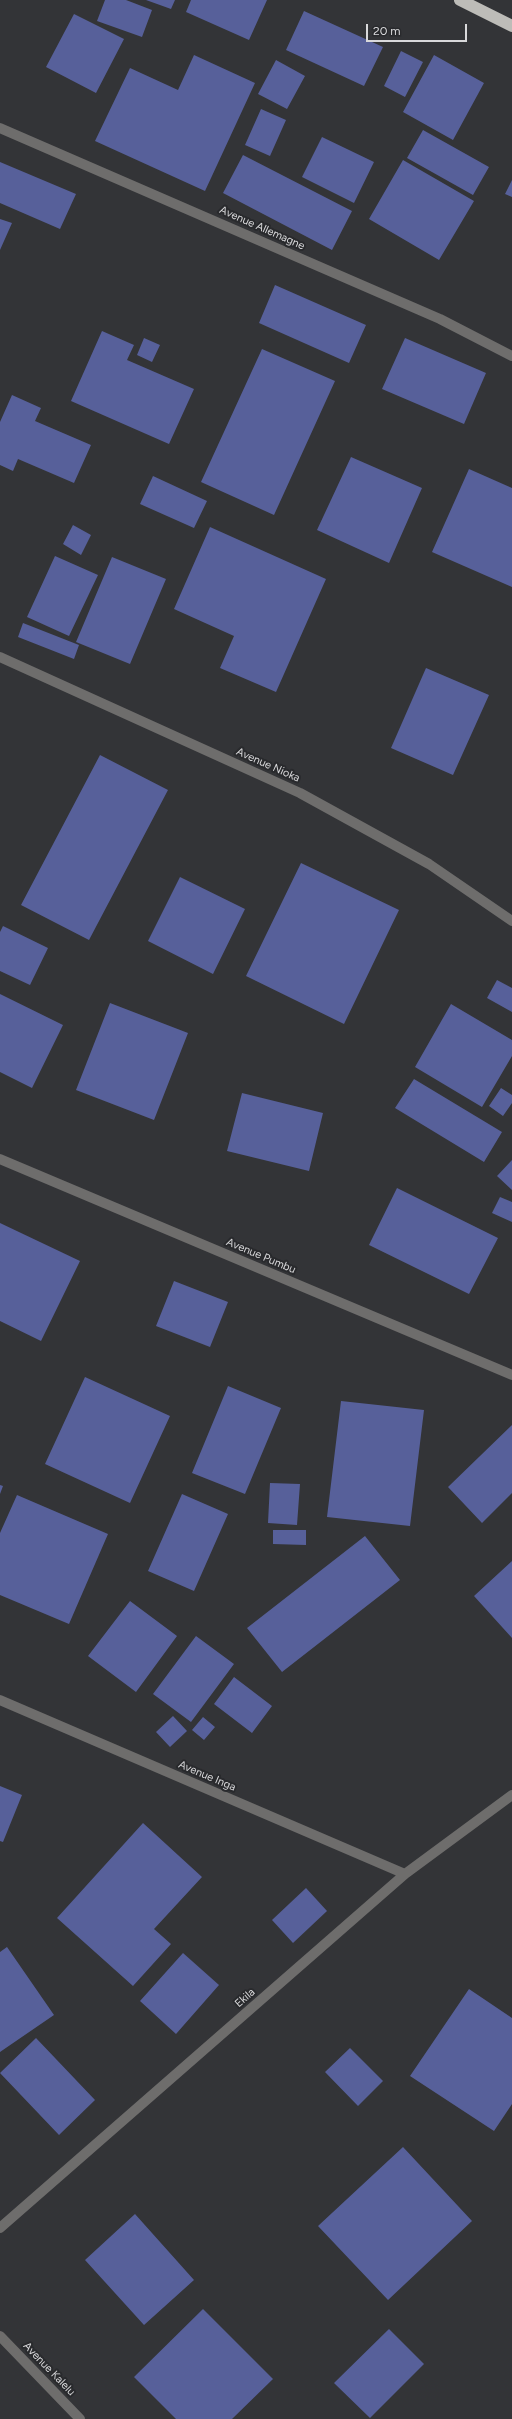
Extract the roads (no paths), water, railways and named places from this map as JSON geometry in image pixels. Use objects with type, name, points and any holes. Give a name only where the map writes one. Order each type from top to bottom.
[{"type":"highway","points":[[460,0],[512,26]]},
{"type":"street","name":"Avenue Allemagne","points":[[0,128],[440,319],[512,356]]},
{"type":"street","name":"Avenue Nioka","points":[[0,657],[300,793],[429,864],[512,921]]},
{"type":"street","name":"Avenue Pumbu","points":[[0,1159],[512,1375]]},
{"type":"street","name":"Avenue Inga","points":[[0,1700],[405,1874]]},
{"type":"street","name":"Ekila","points":[[0,2228],[405,1874],[512,1795]]},
{"type":"street","name":"Avenue Kalelu","points":[[0,2336],[80,2419]]}]
